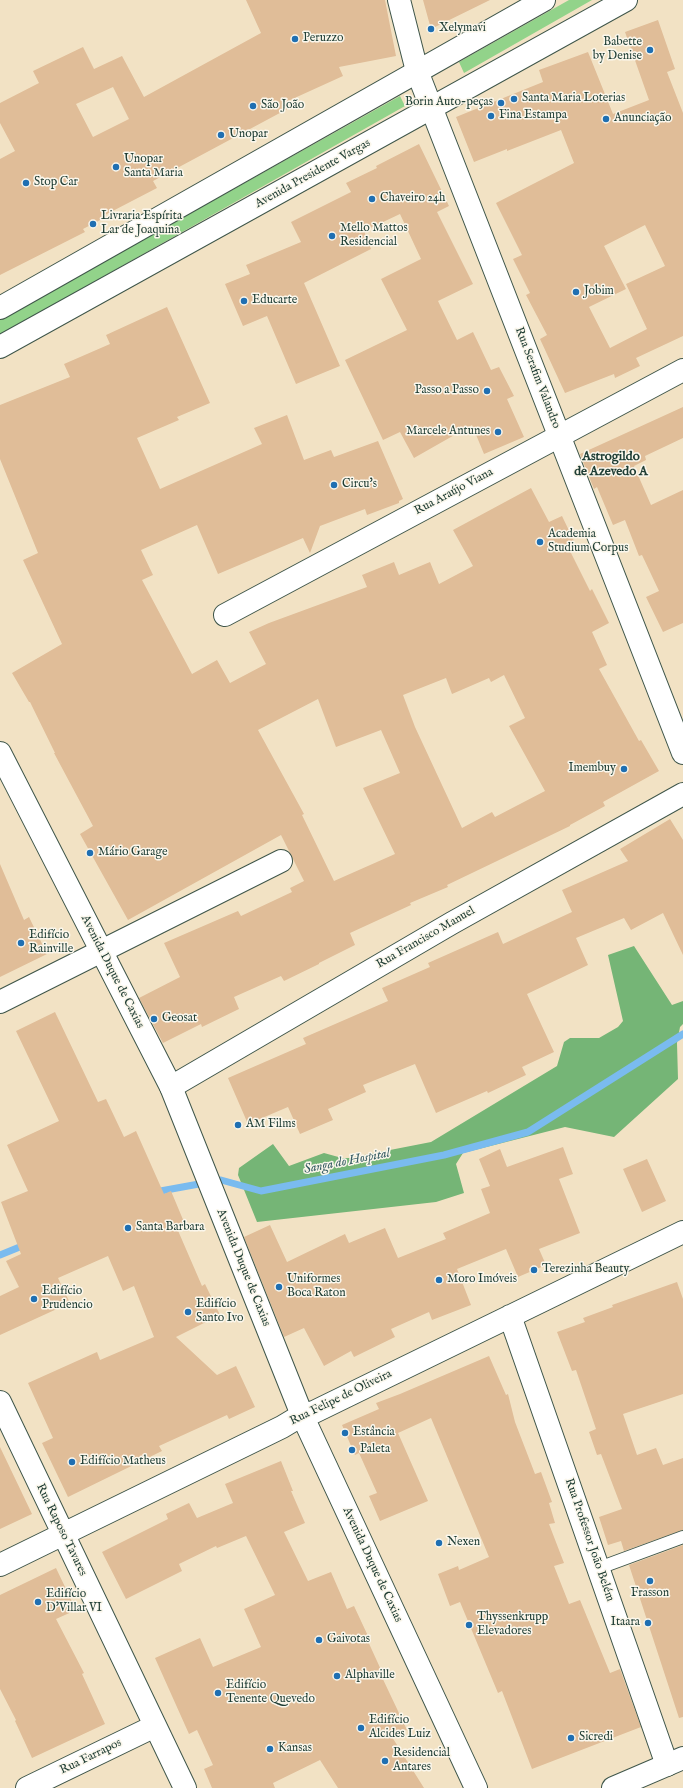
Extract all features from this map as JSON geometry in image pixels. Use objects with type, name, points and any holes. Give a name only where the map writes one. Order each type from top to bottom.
[{"type":"street","name":"Rua Serafim Valandro","points":[[399,0],[417,71],[683,753]]},
{"type":"street","points":[[0,308],[544,0]]},
{"type":"street","name":"Avenida Presidente Vargas","points":[[0,347],[626,0]]},
{"type":"street","name":"Rua Araújo Viana","points":[[226,614],[683,370]]},
{"type":"street","name":"Avenida Duque de Caxias","points":[[1,756],[171,1087],[302,1415],[476,1788]]},
{"type":"street","name":"Rua Francisco Manuel","points":[[171,1087],[452,923],[683,794]]},
{"type":"street","points":[[0,1002],[281,861]]},
{"type":"street","name":"Rua Felipe de Oliveira","points":[[0,1565],[282,1427],[302,1415],[314,1412],[683,1232]]},
{"type":"street","name":"Rua Professor João Belém","points":[[510,1316],[599,1568],[675,1761]]},
{"type":"street","name":"Rua Raposo Tavares","points":[[0,1402],[184,1788]]},
{"type":"street","name":"Rua Farrapos","points":[[27,1788],[155,1726]]},
{"type":"street","points":[[614,1788],[675,1761]]},
{"type":"lane","points":[[599,1568],[683,1537]]},
{"type":"green space","points":[[569,0],[592,0],[464,73],[459,62]]},
{"type":"green space","points":[[400,96],[405,106],[0,335],[0,320]]},
{"type":"green space","points":[[634,946],[672,1005],[683,1001],[683,1024],[680,1027],[677,1043],[678,1079],[614,1137],[565,1127],[463,1153],[456,1164],[464,1193],[436,1202],[257,1222],[238,1175],[239,1168],[273,1144],[289,1166],[324,1153],[342,1158],[349,1158],[431,1142],[557,1066],[564,1042],[570,1038],[599,1038],[618,1027],[623,1021],[608,955]]},
{"type":"building","points":[[246,0],[385,0],[396,56],[339,67],[343,76],[288,101],[291,107],[153,181],[157,188],[105,215],[106,217],[83,229],[85,232],[0,275],[0,159],[15,151],[0,123],[0,103],[39,83],[33,71],[83,47],[94,69],[122,56],[144,97],[261,33]],"holes":[[[113,87],[129,119],[93,137],[76,104]]]},
{"type":"building","points":[[423,0],[490,0],[431,29]]},
{"type":"building","points":[[658,20],[675,69],[667,72],[683,113],[683,336],[636,358],[640,366],[615,378],[614,374],[565,393],[540,339],[547,335],[526,295],[530,293],[513,259],[522,255],[496,203],[574,163],[561,130],[474,162],[456,117],[543,82],[539,70],[588,52],[613,114],[649,100],[625,32]],"holes":[[[645,225],[665,266],[626,284],[647,329],[610,348],[589,307],[626,289],[604,246]]]},
{"type":"building","points":[[419,144],[449,206],[437,212],[473,284],[438,301],[457,340],[473,332],[491,370],[499,367],[514,396],[507,399],[524,437],[484,454],[472,425],[414,458],[400,432],[383,440],[345,360],[407,330],[381,279],[421,259],[400,214],[364,231],[371,249],[304,283],[340,366],[296,384],[267,316],[243,326],[225,284],[250,274],[246,265],[301,242],[291,222],[351,192],[346,183],[377,168],[376,166]]},
{"type":"building","points":[[167,307],[210,403],[177,417],[179,420],[137,438],[160,489],[262,444],[254,428],[287,415],[304,460],[331,450],[334,457],[378,441],[403,499],[399,501],[399,503],[367,515],[365,509],[320,526],[310,553],[303,538],[218,574],[197,525],[141,550],[153,575],[142,580],[192,674],[217,660],[230,683],[266,664],[249,632],[269,623],[367,587],[362,575],[394,562],[399,575],[430,562],[439,584],[473,566],[453,530],[531,488],[549,522],[562,516],[574,541],[567,545],[590,591],[592,589],[609,623],[592,632],[607,665],[599,669],[639,741],[641,740],[659,771],[603,802],[605,806],[570,826],[447,885],[448,887],[410,903],[411,905],[350,933],[355,945],[284,981],[281,976],[234,997],[239,1009],[202,1027],[201,1024],[163,1043],[139,998],[180,977],[164,943],[238,911],[241,916],[292,892],[290,888],[304,881],[281,835],[128,920],[80,834],[93,826],[54,753],[30,702],[12,673],[62,644],[23,560],[38,553],[0,459],[0,405],[70,377],[64,364],[110,344],[106,335]],"holes":[[[504,675],[525,718],[509,726],[545,791],[495,817],[492,812],[462,828],[415,727],[403,695],[446,678],[452,694],[489,678],[491,682]],[[318,699],[336,747],[381,730],[400,773],[363,788],[395,854],[334,881],[302,815],[304,814],[258,730]]]},
{"type":"building","points":[[683,407],[683,438],[645,456],[646,460],[634,466],[651,505],[683,490],[683,623],[663,632],[646,597],[659,591],[642,555],[639,556],[625,520],[613,525],[597,487],[594,489],[580,454]]},
{"type":"building","points":[[670,819],[683,840],[683,955],[663,913],[631,930],[624,918],[576,938],[588,965],[527,994],[554,1052],[522,1067],[526,1075],[488,1093],[487,1091],[436,1113],[415,1064],[363,1085],[366,1092],[328,1109],[333,1120],[300,1134],[288,1107],[248,1124],[228,1078],[306,1044],[303,1038],[388,1001],[382,988],[430,967],[428,963],[498,932],[503,944],[572,912],[562,890],[628,861],[620,849]]},
{"type":"building","name":"Edifício Rainville","points":[[0,864],[24,920],[29,917],[47,954],[0,977]]},
{"type":"building","points":[[55,1012],[98,1102],[106,1099],[124,1137],[136,1131],[164,1194],[171,1191],[184,1222],[176,1226],[202,1286],[205,1284],[220,1315],[176,1337],[217,1375],[236,1366],[255,1407],[229,1419],[227,1415],[159,1446],[162,1451],[68,1497],[42,1443],[53,1438],[28,1383],[97,1352],[100,1360],[154,1337],[134,1286],[123,1291],[108,1256],[58,1278],[70,1303],[0,1335],[0,1296],[19,1287],[6,1261],[21,1254],[1,1202],[28,1191],[7,1145],[59,1121],[16,1031]]},
{"type":"building","points":[[563,1147],[573,1174],[559,1179],[580,1233],[539,1249],[546,1265],[518,1277],[506,1249],[457,1269],[471,1305],[432,1320],[429,1312],[391,1329],[395,1337],[354,1357],[351,1351],[324,1366],[304,1328],[284,1337],[244,1237],[270,1225],[287,1262],[345,1234],[349,1243],[385,1228],[398,1258],[446,1239],[443,1233],[490,1213],[481,1189],[490,1186],[479,1159],[500,1149],[507,1167]]},
{"type":"building","points":[[647,1159],[666,1201],[642,1212],[623,1169]]},
{"type":"building","points":[[677,1282],[683,1299],[683,1394],[623,1414],[637,1455],[656,1448],[663,1465],[683,1458],[683,1530],[624,1551],[621,1541],[608,1545],[599,1517],[622,1509],[601,1454],[597,1455],[589,1432],[596,1429],[576,1370],[572,1371],[557,1332],[585,1322],[583,1318],[613,1307],[612,1305]]},
{"type":"building","points":[[489,1356],[506,1395],[508,1394],[515,1422],[535,1474],[541,1472],[552,1502],[549,1503],[555,1523],[549,1524],[564,1563],[554,1566],[569,1604],[580,1600],[610,1673],[620,1669],[641,1727],[532,1769],[502,1691],[498,1693],[460,1602],[450,1606],[438,1574],[458,1566],[459,1570],[489,1557],[431,1418],[398,1433],[428,1501],[380,1521],[369,1496],[377,1493],[359,1453],[355,1455],[342,1425],[379,1409],[376,1403]]},
{"type":"building","points":[[0,1447],[32,1514],[0,1529]]},
{"type":"building","points":[[281,1461],[293,1491],[291,1491],[305,1523],[284,1532],[308,1581],[331,1572],[347,1609],[354,1606],[382,1672],[380,1673],[407,1730],[392,1737],[424,1788],[338,1788],[320,1760],[273,1783],[275,1788],[212,1788],[204,1769],[213,1765],[197,1730],[189,1734],[155,1658],[200,1638],[213,1667],[261,1647],[244,1609],[275,1595],[246,1536],[217,1548],[216,1546],[179,1564],[182,1571],[126,1599],[102,1552],[168,1519],[166,1514],[189,1503],[197,1518],[233,1503],[225,1484]]},
{"type":"building","points":[[683,1545],[683,1717],[679,1718],[629,1565]]},
{"type":"building","points":[[56,1568],[76,1610],[56,1619],[84,1673],[82,1674],[105,1724],[32,1758],[15,1721],[16,1720],[0,1689],[0,1595]]},
{"type":"waterway","name":"Sanga do Hospital","points":[[155,1192],[221,1180],[261,1191],[444,1155],[528,1132],[683,1034]]},
{"type":"waterway","name":"Sanga do Hospital","points":[[0,1255],[27,1244]]},
{"type":"place","name":"Xelymavi","points":[[431,29]]},
{"type":"place","name":"Peruzzo","points":[[295,39]]},
{"type":"place","name":"Babette by Denise","points":[[650,50]]},
{"type":"place","name":"Santa Maria Loterias","points":[[514,99]]},
{"type":"place","name":"Borin Auto-peças","points":[[501,103]]},
{"type":"place","name":"São João","points":[[253,106]]},
{"type":"place","name":"Fina Estampa","points":[[491,116]]},
{"type":"place","name":"Anunciação","points":[[606,119]]},
{"type":"place","name":"Unopar","points":[[221,135]]},
{"type":"place","name":"Unopar Santa Maria","points":[[116,167]]},
{"type":"place","name":"Stop Car","points":[[26,183]]},
{"type":"place","name":"Chaveiro 24h","points":[[372,199]]},
{"type":"place","name":"Livraria Espírita Lar de Joaquina","points":[[93,224]]},
{"type":"place","name":"Mello Mattos Residencial","points":[[332,236]]},
{"type":"place","name":"Jobim","points":[[576,292]]},
{"type":"place","name":"Educarte","points":[[244,301]]},
{"type":"place","name":"Passo a Passo","points":[[487,391]]},
{"type":"place","name":"Marcele Antunes","points":[[498,432]]},
{"type":"place","name":"Circu's","points":[[334,485]]},
{"type":"place","name":"Academia Studium Corpus","points":[[540,542]]},
{"type":"place","name":"Imembuy","points":[[624,769]]},
{"type":"place","name":"Mário Garage","points":[[90,853]]},
{"type":"place","name":"Edifício Rainville","points":[[21,943]]},
{"type":"place","name":"Geosat","points":[[154,1019]]},
{"type":"place","name":"AM Films","points":[[238,1125]]},
{"type":"place","name":"Santa Barbara","points":[[128,1228]]},
{"type":"place","name":"Terezinha Beauty","points":[[534,1270]]},
{"type":"place","name":"Moro Imóveis","points":[[439,1280]]},
{"type":"place","name":"Uniformes Boca Raton","points":[[279,1287]]},
{"type":"place","name":"Edifício Prudencio","points":[[34,1299]]},
{"type":"place","name":"Edifício Santo Ivo","points":[[188,1312]]},
{"type":"place","name":"Estância","points":[[345,1433]]},
{"type":"place","name":"Paleta","points":[[352,1450]]},
{"type":"place","name":"Edifício Matheus","points":[[72,1462]]},
{"type":"place","name":"Nexen","points":[[439,1543]]},
{"type":"place","name":"Frasson","points":[[650,1581]]},
{"type":"place","name":"Edifício D'Villar VI","points":[[38,1602]]},
{"type":"place","name":"Itaara","points":[[648,1623]]},
{"type":"place","name":"Thyssenkrupp Elevadores","points":[[469,1625]]},
{"type":"place","name":"Gaivotas","points":[[319,1640]]},
{"type":"place","name":"Alphaville","points":[[337,1676]]},
{"type":"place","name":"Edifício Tenente Quevedo","points":[[218,1693]]},
{"type":"place","name":"Edifício Alcides Luiz","points":[[361,1728]]},
{"type":"place","name":"Sicredi","points":[[571,1738]]},
{"type":"place","name":"Kansas","points":[[270,1749]]},
{"type":"place","name":"Residencial Antares","points":[[385,1761]]},
{"type":"district","name":"Astrogildo de Azevedo A","points":[[611,464]]}]
